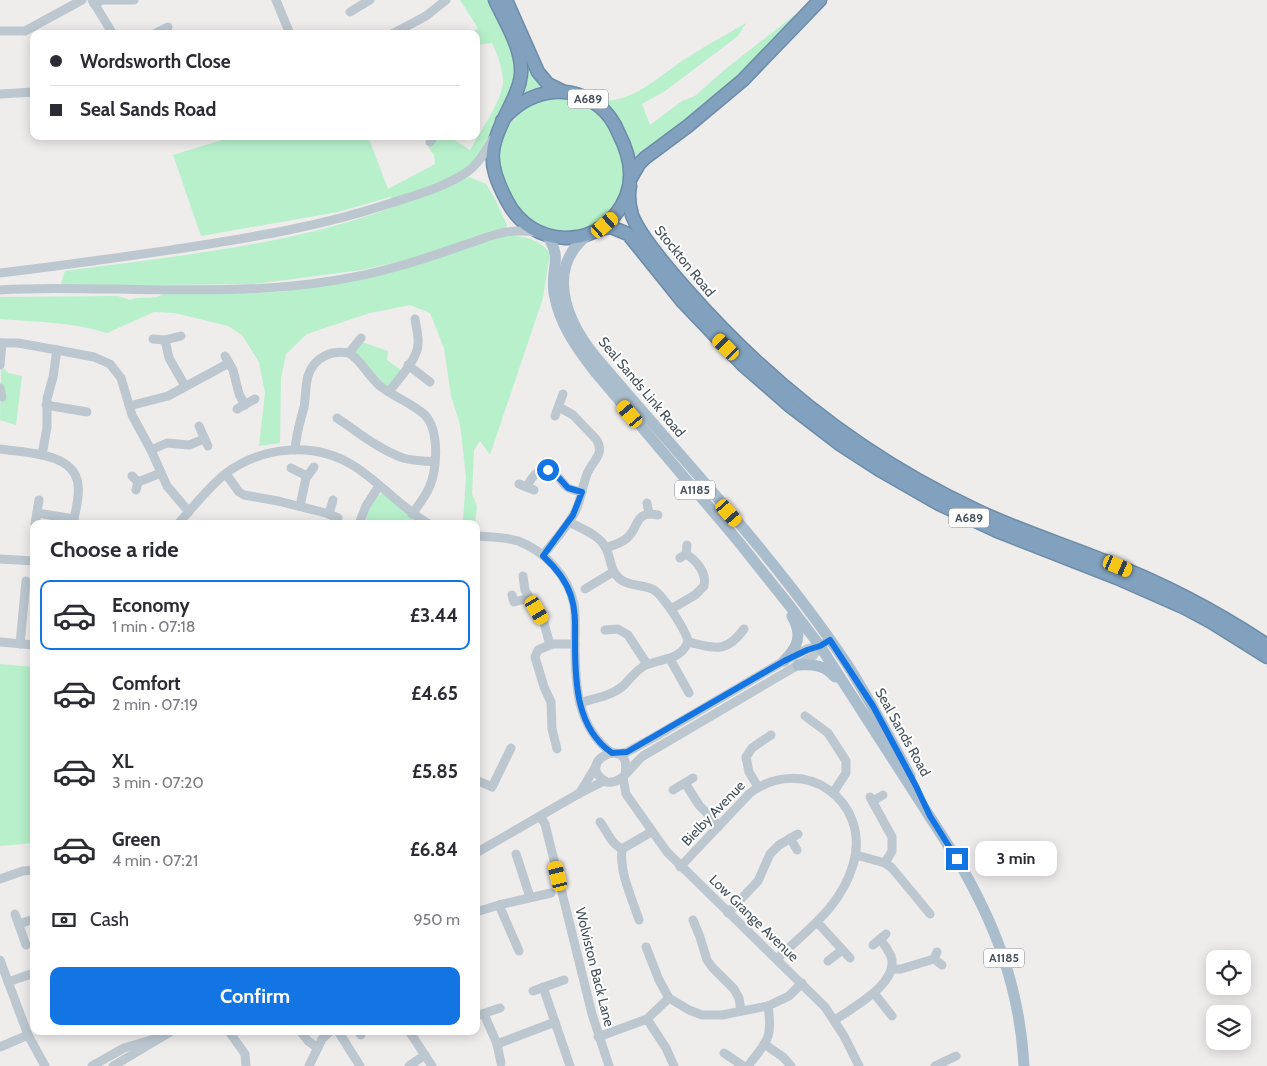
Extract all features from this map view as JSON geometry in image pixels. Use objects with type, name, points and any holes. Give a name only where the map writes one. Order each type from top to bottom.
[{"type":"highway","name":"A689","points":[[495,0],[518,51],[521,68],[518,89],[496,135],[492,152],[495,177],[516,215],[527,226],[544,234],[568,238],[594,231],[612,218],[619,211],[626,198],[630,183],[639,164],[743,80],[820,0]]},
{"type":"highway","name":"A689","points":[[506,0],[538,72],[544,80],[554,88],[587,99],[600,107],[616,126],[628,154],[630,183]]},
{"type":"highway","name":"A689","points":[[502,121],[513,109],[532,97],[555,92],[570,94]]},
{"type":"highway","name":"Stockton Road","points":[[630,183],[630,208],[634,221],[731,348]]},
{"type":"highway","name":"Stockton Road","points":[[594,231],[611,227],[628,234],[682,301],[731,348]]},
{"type":"highway","name":"A689","points":[[731,348],[821,417],[885,462],[917,480],[993,518],[1104,560],[1158,584],[1218,614],[1267,645]]},
{"type":"highway","name":"A689","points":[[731,348],[790,406],[818,428],[909,488],[997,531],[1146,590],[1211,622],[1267,657]]},
{"type":"main road","name":"Seal Sands Link Road","points":[[594,231],[577,246],[565,270],[566,302],[575,326],[595,356],[779,572],[825,643]]},
{"type":"main road","name":"Seal Sands Link Road","points":[[544,234],[552,243],[556,256],[553,286],[557,306],[562,321],[576,346],[596,374],[738,541],[772,585],[825,643]]},
{"type":"main road","name":"A1185","points":[[772,585],[795,621],[798,635],[793,652],[784,661]]},
{"type":"main road","name":"Seal Sands Road","points":[[825,643],[847,688],[930,816],[977,893],[1001,949],[1015,998],[1022,1038],[1024,1066]]},
{"type":"main road","name":"Seal Sands Road","points":[[825,643],[873,706],[930,816]]},
{"type":"main road","points":[[798,665],[811,664],[826,669],[847,688]]},
{"type":"street","points":[[0,31],[25,31],[82,0]]},
{"type":"street","points":[[110,30],[93,2],[134,0]]},
{"type":"street","points":[[276,0],[288,30]]},
{"type":"street","points":[[350,12],[358,3],[370,0]]},
{"type":"street","points":[[400,30],[426,16],[446,0]]},
{"type":"street","points":[[162,30],[168,27]]},
{"type":"street","points":[[0,94],[30,92]]},
{"type":"street","points":[[0,273],[72,265],[275,234],[362,212],[433,188],[466,173],[478,163],[496,135]]},
{"type":"street","points":[[0,290],[49,288],[241,289],[286,286],[350,277],[397,267],[496,233],[518,230],[544,234]]},
{"type":"street","points":[[389,392],[418,348],[421,329],[415,319]]},
{"type":"street","points":[[153,339],[165,340],[181,336]]},
{"type":"street","points":[[349,353],[353,346],[363,337]]},
{"type":"street","points":[[165,340],[169,358],[185,386]]},
{"type":"street","points":[[0,365],[1,343],[18,343],[94,357],[110,364],[121,378],[136,423],[161,473],[171,491],[189,512]]},
{"type":"street","points":[[42,455],[47,427],[46,405],[57,350]]},
{"type":"street","points":[[296,450],[298,426],[304,407],[307,380],[311,370],[317,361],[326,355],[341,352],[349,353],[372,379],[419,411],[430,422],[436,436],[432,477],[429,488],[412,514]]},
{"type":"street","points":[[129,406],[168,396],[227,360],[234,373],[241,407],[254,399]]},
{"type":"street","points":[[408,365],[424,372],[430,382]]},
{"type":"street","points":[[555,416],[564,394]]},
{"type":"street","points":[[46,405],[86,412]]},
{"type":"street","points":[[543,556],[576,510],[589,469],[597,460],[599,454],[598,444],[573,415],[559,407]]},
{"type":"street","points":[[337,418],[353,424],[369,441],[403,458],[434,462]]},
{"type":"street","points":[[151,450],[167,443],[190,445],[206,442],[199,426]]},
{"type":"street","points":[[0,449],[42,455],[62,461],[73,469],[79,491],[74,520]]},
{"type":"street","points":[[182,520],[226,474],[237,466],[265,454],[296,450],[322,453],[345,461],[363,472],[412,514],[422,520]]},
{"type":"street","points":[[300,506],[307,476],[314,467]]},
{"type":"street","points":[[291,468],[307,476]]},
{"type":"street","points":[[527,487],[533,475],[539,471],[548,470],[568,488],[582,492]]},
{"type":"street","points":[[135,483],[161,473]]},
{"type":"street","points":[[226,474],[239,492],[244,495],[300,506],[338,518]]},
{"type":"street","points":[[361,520],[366,506],[379,486]]},
{"type":"street","points":[[36,520],[38,500]]},
{"type":"street","points":[[329,514],[333,500]]},
{"type":"street","points":[[606,548],[629,537],[638,520],[653,515],[647,503]]},
{"type":"street","points":[[37,513],[66,520]]},
{"type":"street","points":[[569,522],[597,537],[606,548],[613,572],[626,583],[646,587],[656,591],[663,597],[688,636],[688,642],[682,652],[670,659],[647,664],[616,690],[580,703]]},
{"type":"street","points":[[480,536],[518,541],[543,556],[558,570],[571,594],[575,616],[575,676],[580,703],[589,729],[595,738],[623,758],[625,762],[624,776]]},
{"type":"street","points":[[671,609],[695,595],[704,586],[705,575],[684,552]]},
{"type":"street","points":[[0,559],[30,561]]},
{"type":"street","points":[[585,589],[592,579],[613,572]]},
{"type":"street","points":[[523,576],[529,586],[529,598],[544,623],[550,645]]},
{"type":"street","points":[[20,644],[26,581]]},
{"type":"street","points":[[705,581],[716,583]]},
{"type":"street","points":[[14,594],[24,596]]},
{"type":"street","points":[[512,595],[514,602],[529,598]]},
{"type":"street","points":[[618,629],[620,619]]},
{"type":"street","points":[[605,630],[618,629],[631,639],[647,664]]},
{"type":"street","points":[[688,642],[717,648],[729,645],[743,636]]},
{"type":"street","points":[[0,642],[30,645]]},
{"type":"street","points":[[578,794],[597,763],[606,754],[627,752],[784,661],[825,643]]},
{"type":"street","points":[[480,851],[578,794],[606,782],[615,782],[624,776],[637,760],[643,756],[813,656],[825,643]]},
{"type":"street","points":[[559,748],[558,735],[552,729],[551,702],[544,687],[535,657],[538,650],[550,645],[575,644]]},
{"type":"street","points":[[670,659],[689,686]]},
{"type":"street","points":[[808,721],[828,732],[846,761],[846,773],[833,793]]},
{"type":"street","points":[[758,731],[763,740]]},
{"type":"street","points":[[758,787],[749,772],[746,757],[752,748],[771,735]]},
{"type":"street","points":[[595,738],[600,777],[606,782]]},
{"type":"street","points":[[480,782],[495,788],[497,777],[511,748]]},
{"type":"street","name":"Low Grange Avenue","points":[[624,776],[626,794]]},
{"type":"street","name":"Bielby Avenue","points":[[680,867],[750,793],[758,787],[778,779],[798,778],[816,782],[833,793],[841,802],[852,821],[855,830],[856,855],[843,889],[832,907],[777,959]]},
{"type":"street","points":[[672,790],[689,780],[699,805],[719,826]]},
{"type":"street","name":"Low Grange Avenue","points":[[606,782],[626,794],[651,832],[680,867],[825,1007],[835,1020],[858,1066]]},
{"type":"street","points":[[883,795],[872,799],[892,837],[892,851],[886,862]]},
{"type":"street","name":"Wolviston Back Lane","points":[[540,816],[545,824],[598,1037],[609,1066]]},
{"type":"street","points":[[607,826],[617,847],[622,849]]},
{"type":"street","points":[[622,849],[651,832]]},
{"type":"street","points":[[728,913],[758,881],[770,854],[779,845],[794,836],[797,850]]},
{"type":"street","points":[[622,849],[622,870],[634,917]]},
{"type":"street","points":[[516,854],[530,897]]},
{"type":"street","points":[[856,855],[886,862],[899,875],[924,911]]},
{"type":"street","points":[[0,879],[30,870]]},
{"type":"street","points":[[480,911],[499,904],[551,893]]},
{"type":"street","points":[[499,904],[520,951]]},
{"type":"street","points":[[15,914],[26,944]]},
{"type":"street","points":[[19,924],[30,920]]},
{"type":"street","points":[[692,920],[701,929],[707,960],[734,988],[739,998],[741,1011]]},
{"type":"street","points":[[817,922],[850,958]]},
{"type":"street","points":[[835,1020],[885,983],[892,969],[891,956],[880,939]]},
{"type":"street","points":[[828,962],[842,950]]},
{"type":"street","points":[[646,954],[669,998],[689,1010],[702,1014],[722,1015],[768,1006],[789,996],[802,983]]},
{"type":"street","points":[[892,969],[901,969],[936,955],[942,965]]},
{"type":"street","points":[[0,960],[28,1034],[45,1066]]},
{"type":"street","points":[[8,982],[30,974]]},
{"type":"street","points":[[533,991],[564,980]]},
{"type":"street","points":[[543,987],[570,1066]]},
{"type":"street","points":[[874,992],[891,1010]]},
{"type":"street","points":[[598,1037],[647,1019],[669,998]]},
{"type":"street","points":[[748,1066],[764,1044],[770,1031],[768,1006]]},
{"type":"street","points":[[500,1008],[480,1015],[496,1044],[501,1063]]},
{"type":"street","points":[[647,1019],[666,1048],[674,1066]]},
{"type":"street","points":[[496,1044],[555,1022]]},
{"type":"street","points":[[0,1047],[28,1034]]},
{"type":"street","points":[[113,1066],[165,1035]]},
{"type":"street","points":[[231,1035],[236,1046],[245,1054],[246,1066]]},
{"type":"street","points":[[304,1035],[318,1048]]},
{"type":"street","points":[[312,1065],[322,1039],[326,1035]]},
{"type":"street","points":[[341,1035],[360,1066]]},
{"type":"street","points":[[412,1035],[432,1066]]},
{"type":"street","points":[[92,1066],[124,1048],[161,1037]]},
{"type":"street","points":[[764,1044],[795,1065]]},
{"type":"street","points":[[724,1053],[730,1062],[742,1066]]},
{"type":"street","points":[[408,1066],[425,1055]]},
{"type":"street","points":[[935,1066],[945,1056],[956,1056]]},
{"type":"green space","points":[[460,0],[490,0],[514,56],[517,69],[512,94],[491,137],[474,162],[462,172],[392,201],[390,197],[338,212],[201,236],[173,155],[222,140],[369,140],[388,189],[435,164],[434,155],[428,147],[435,140],[454,140],[470,150],[476,140],[480,140],[480,133],[500,95],[503,80],[502,70],[492,43],[480,44],[480,30],[475,30],[478,28]]},
{"type":"green space","points":[[502,0],[547,88],[517,101],[523,87]]},
{"type":"green space","points":[[797,13],[755,64],[636,163],[600,101],[622,98],[633,94],[704,47],[746,23],[738,36],[665,91],[642,104],[650,125],[682,101],[695,96],[723,71]]},
{"type":"green space","points":[[563,97],[589,105],[601,114],[611,128],[619,145],[626,168],[625,181],[619,202],[612,206],[609,214],[586,229],[572,232],[544,230],[543,226],[524,215],[515,205],[499,174],[497,146],[506,125],[516,119],[515,114],[525,106],[537,101]]},
{"type":"green space","points":[[469,177],[486,184],[507,225],[505,229],[435,253],[362,270],[255,284],[66,286],[61,283],[65,271],[222,250],[315,231],[393,207]]},
{"type":"green space","points":[[505,235],[524,237],[535,241],[550,253],[543,298],[490,455],[480,441],[474,450],[472,494],[477,506],[475,520],[463,520],[466,477],[460,424],[451,396],[444,348],[430,313],[410,305],[370,313],[307,334],[286,354],[281,378],[280,443],[259,446],[265,393],[259,362],[242,335],[228,326],[175,313],[154,312],[107,333],[67,325],[0,319],[0,297],[118,296],[130,300],[155,297],[163,294],[279,292],[363,278]]},
{"type":"green space","points":[[362,342],[388,351],[387,360],[401,370],[388,388],[356,356],[354,349]]},
{"type":"green space","points":[[1,368],[5,369],[8,373],[22,376],[16,425],[0,420]]},
{"type":"green space","points":[[382,493],[416,520],[366,520],[378,496]]},
{"type":"green space","points":[[0,664],[30,667],[30,843],[0,846]]},
{"type":"route","points":[[548,470],[568,488],[582,492],[569,522],[543,556],[558,570],[571,594],[575,616],[576,687],[589,729],[606,749],[617,754],[627,752],[784,661],[830,640],[873,706],[930,816],[957,859]]}]
